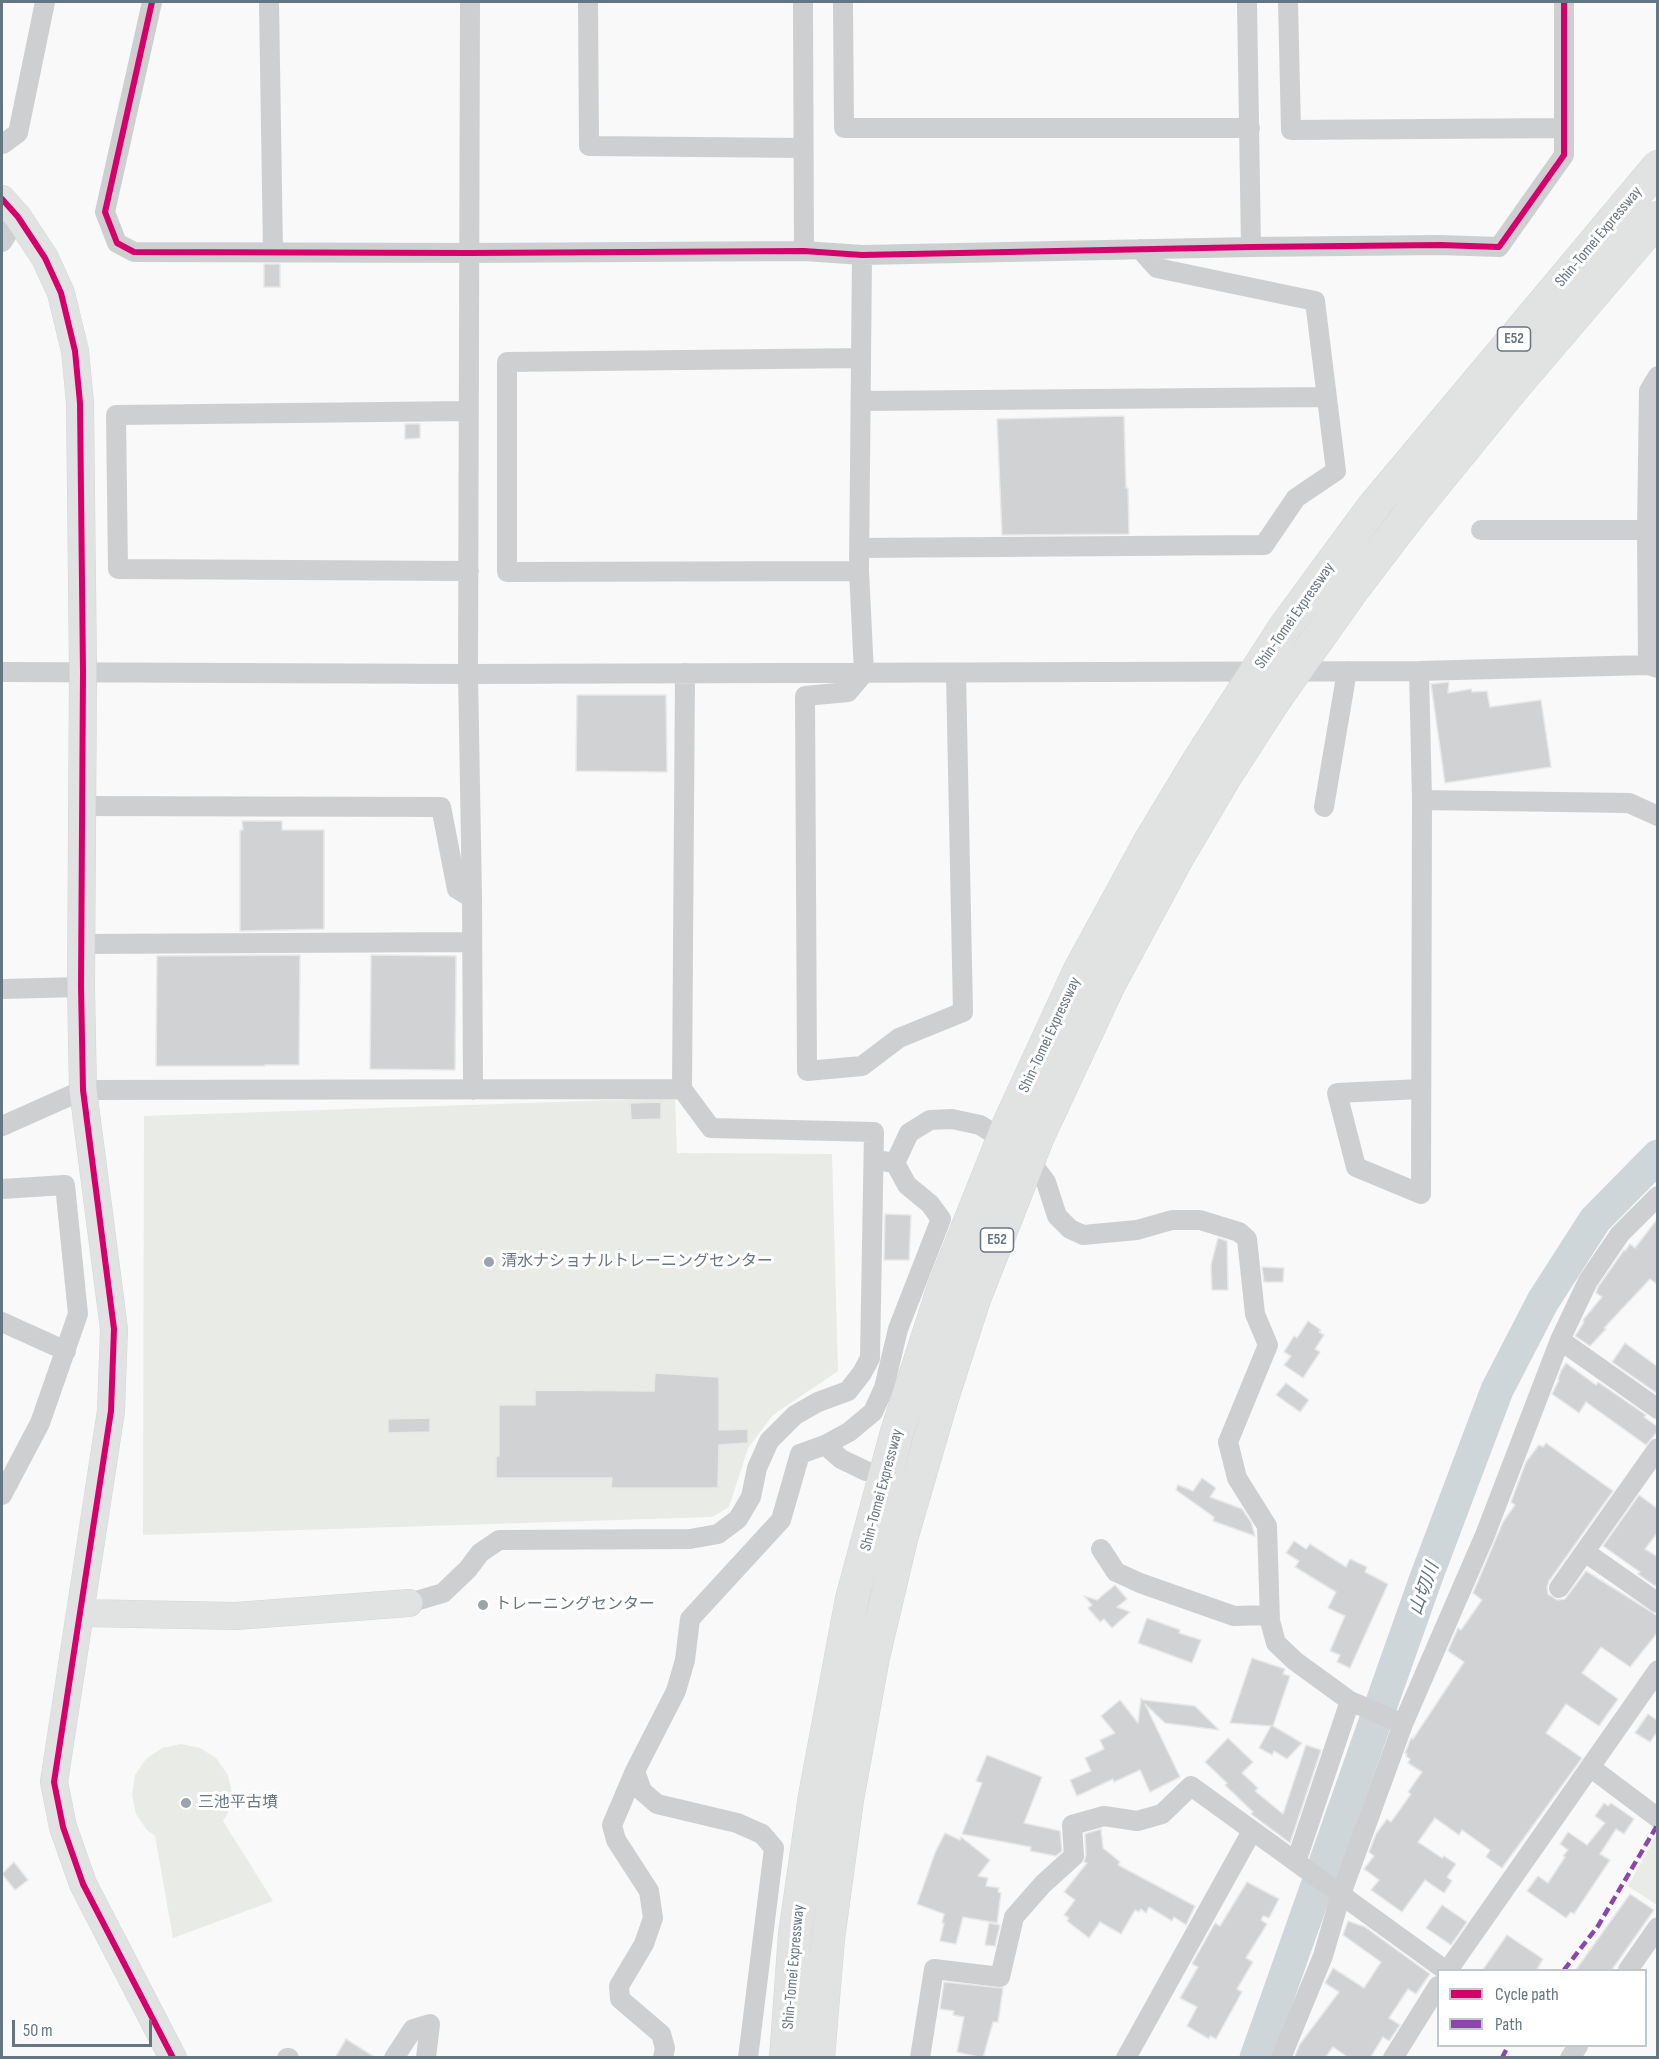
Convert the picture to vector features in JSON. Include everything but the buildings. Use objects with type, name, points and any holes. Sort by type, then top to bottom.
[{"type":"highway","name":"Shin-Tomei Expressway","points":[[786,2058],[795,1934],[815,1796],[852,1599],[897,1432],[944,1287],[1009,1124],[1079,972],[1150,840],[1285,627],[1371,510],[1658,167]]},
{"type":"highway","name":"Shin-Tomei Expressway","points":[[818,2058],[828,1940],[847,1800],[873,1657],[901,1539],[942,1398],[974,1299],[1038,1136],[1108,986],[1178,856],[1224,778],[1273,702],[1353,589],[1411,513],[1512,389],[1658,218]]},
{"type":"street","points":[[2,144],[18,133],[45,2]]},
{"type":"street","points":[[152,2],[105,212],[117,243],[134,252],[804,251],[862,255],[1251,247],[1440,245],[1499,247],[1564,155],[1564,2]]},
{"type":"street","points":[[270,2],[273,252]]},
{"type":"street","points":[[470,2],[468,674],[473,1090]]},
{"type":"street","points":[[588,2],[589,146],[803,148]]},
{"type":"street","points":[[803,2],[804,251]]},
{"type":"street","points":[[843,2],[844,128],[1250,128]]},
{"type":"street","points":[[1247,2],[1251,247]]},
{"type":"street","points":[[1288,2],[1291,130],[1564,128]]},
{"type":"street","points":[[2,242],[10,208]]},
{"type":"street","points":[[10,208],[45,258],[61,293],[75,351],[80,403],[83,672],[81,944],[83,1090],[114,1329],[111,1411],[54,1782],[63,1827],[83,1884],[173,2058]]},
{"type":"street","points":[[859,548],[1264,545],[1296,498],[1336,471],[1315,301],[1157,267],[1140,249]]},
{"type":"street","points":[[862,255],[859,571],[864,673],[848,692],[804,696],[807,1071],[862,1066],[899,1038],[963,1012],[956,673]]},
{"type":"street","points":[[859,571],[507,572],[507,362],[861,358]]},
{"type":"street","points":[[2,672],[956,673],[1419,671],[1653,667],[1647,530],[1649,390],[1658,376]]},
{"type":"street","points":[[861,401],[1327,397]]},
{"type":"street","points":[[469,411],[116,415],[118,569],[469,571]]},
{"type":"street","points":[[1481,530],[1647,530]]},
{"type":"street","points":[[1324,807],[1347,671]]},
{"type":"street","points":[[1419,671],[1422,800],[1421,1194],[1356,1167],[1337,1093],[1421,1089]]},
{"type":"street","points":[[81,1613],[236,1616],[409,1603],[443,1593],[468,1569],[480,1553],[499,1540],[690,1539],[718,1534],[738,1519],[751,1497],[757,1468],[769,1441],[795,1415],[818,1402],[848,1390],[862,1373],[870,1358],[874,1132],[711,1128],[682,1089],[685,673]]},
{"type":"street","points":[[1422,800],[1629,802],[1658,816]]},
{"type":"street","points":[[82,806],[441,807],[457,889],[472,898]]},
{"type":"street","points":[[81,944],[472,942]]},
{"type":"street","points":[[2,989],[81,987]]},
{"type":"street","points":[[2,1126],[83,1090],[682,1089]]},
{"type":"street","points":[[895,1163],[909,1133],[930,1120],[952,1119],[980,1125],[1024,1153],[1046,1182],[1057,1216],[1070,1229],[1083,1235],[1137,1230],[1172,1220],[1200,1220],[1239,1232],[1247,1239],[1255,1314],[1268,1346],[1228,1442],[1237,1478],[1267,1526],[1270,1615],[1276,1642],[1294,1661],[1353,1703],[1398,1722]]},
{"type":"street","points":[[875,1160],[895,1163]]},
{"type":"street","points":[[663,2058],[665,2048],[661,2034],[620,1999],[619,1986],[644,1944],[653,1918],[649,1891],[616,1840],[612,1825],[635,1771],[676,1691],[685,1660],[690,1619],[781,1520],[800,1454],[825,1445],[849,1432],[873,1412],[884,1389],[898,1329],[941,1219],[930,1204],[907,1185],[895,1163]]},
{"type":"street","points":[[2,1189],[65,1185],[78,1314],[40,1423],[2,1495]]},
{"type":"street","points":[[1281,2058],[1323,1956],[1337,1891],[1398,1722],[1485,1535],[1560,1340],[1587,1281],[1620,1234],[1658,1196]]},
{"type":"street","points":[[2,1322],[66,1351]]},
{"type":"street","points":[[1560,1340],[1658,1409]]},
{"type":"street","points":[[825,1445],[842,1459],[866,1471]]},
{"type":"street","points":[[1559,1588],[1658,1448]]},
{"type":"street","points":[[1101,1550],[1116,1572],[1140,1583],[1234,1616],[1270,1615]]},
{"type":"street","points":[[1585,1552],[1658,1603]]},
{"type":"street","points":[[1448,1969],[1658,1670]]},
{"type":"street","points":[[1299,1864],[1353,1703]]},
{"type":"street","points":[[1590,1767],[1658,1818]]},
{"type":"street","points":[[635,1771],[642,1791],[657,1804],[737,1823],[762,1834],[774,1848],[748,2058]]},
{"type":"street","points":[[920,2058],[934,1969],[1000,1977],[1014,1917],[1043,1884],[1074,1856],[1072,1825],[1104,1816],[1137,1821],[1162,1814],[1191,1786],[1444,1969]]},
{"type":"street","points":[[1126,2058],[1252,1831]]},
{"type":"street","points":[[1629,1969],[1658,1927]]},
{"type":"street","points":[[1393,2058],[1437,1988]]},
{"type":"street","points":[[394,2058],[413,2029],[430,2024],[426,2058]]},
{"type":"shaded area","name":"清水ナショナルトレーニングセンター","points":[[675,1098],[677,1153],[832,1154],[838,1371],[773,1415],[748,1448],[729,1507],[712,1517],[143,1535],[144,1116]]},
{"type":"shaded area","points":[[181,1744],[200,1748],[216,1758],[228,1775],[232,1793],[228,1813],[223,1821],[273,1901],[173,1938],[155,1836],[147,1830],[136,1814],[132,1795],[135,1775],[146,1759],[162,1748]]},
{"type":"shaded area","points":[[1657,1834],[1658,1905],[1628,1886]]},
{"type":"waterway","name":"山切川","points":[[1256,2058],[1426,1578],[1497,1390],[1543,1301],[1595,1220],[1658,1156]]},
{"type":"marked path","points":[[1565,1969],[1598,1926],[1658,1824]]},
{"type":"marked path","points":[[1502,2058],[1508,2047]]},
{"type":"cycle path","points":[[152,2],[105,212],[117,243],[134,252],[804,251],[862,255],[1251,247],[1440,245],[1499,247],[1564,155],[1564,2]]},
{"type":"cycle path","points":[[2,199],[18,217],[45,258],[61,293],[75,351],[80,403],[83,672],[81,987],[83,1090],[114,1329],[111,1411],[54,1782],[63,1827],[83,1884],[173,2058]]},
{"type":"place","name":"清水ナショナルトレーニングセンター","points":[[489,1262]]},
{"type":"place","name":"トレーニングセンター","points":[[483,1605]]},
{"type":"place","name":"三池平古墳","points":[[186,1803]]}]
